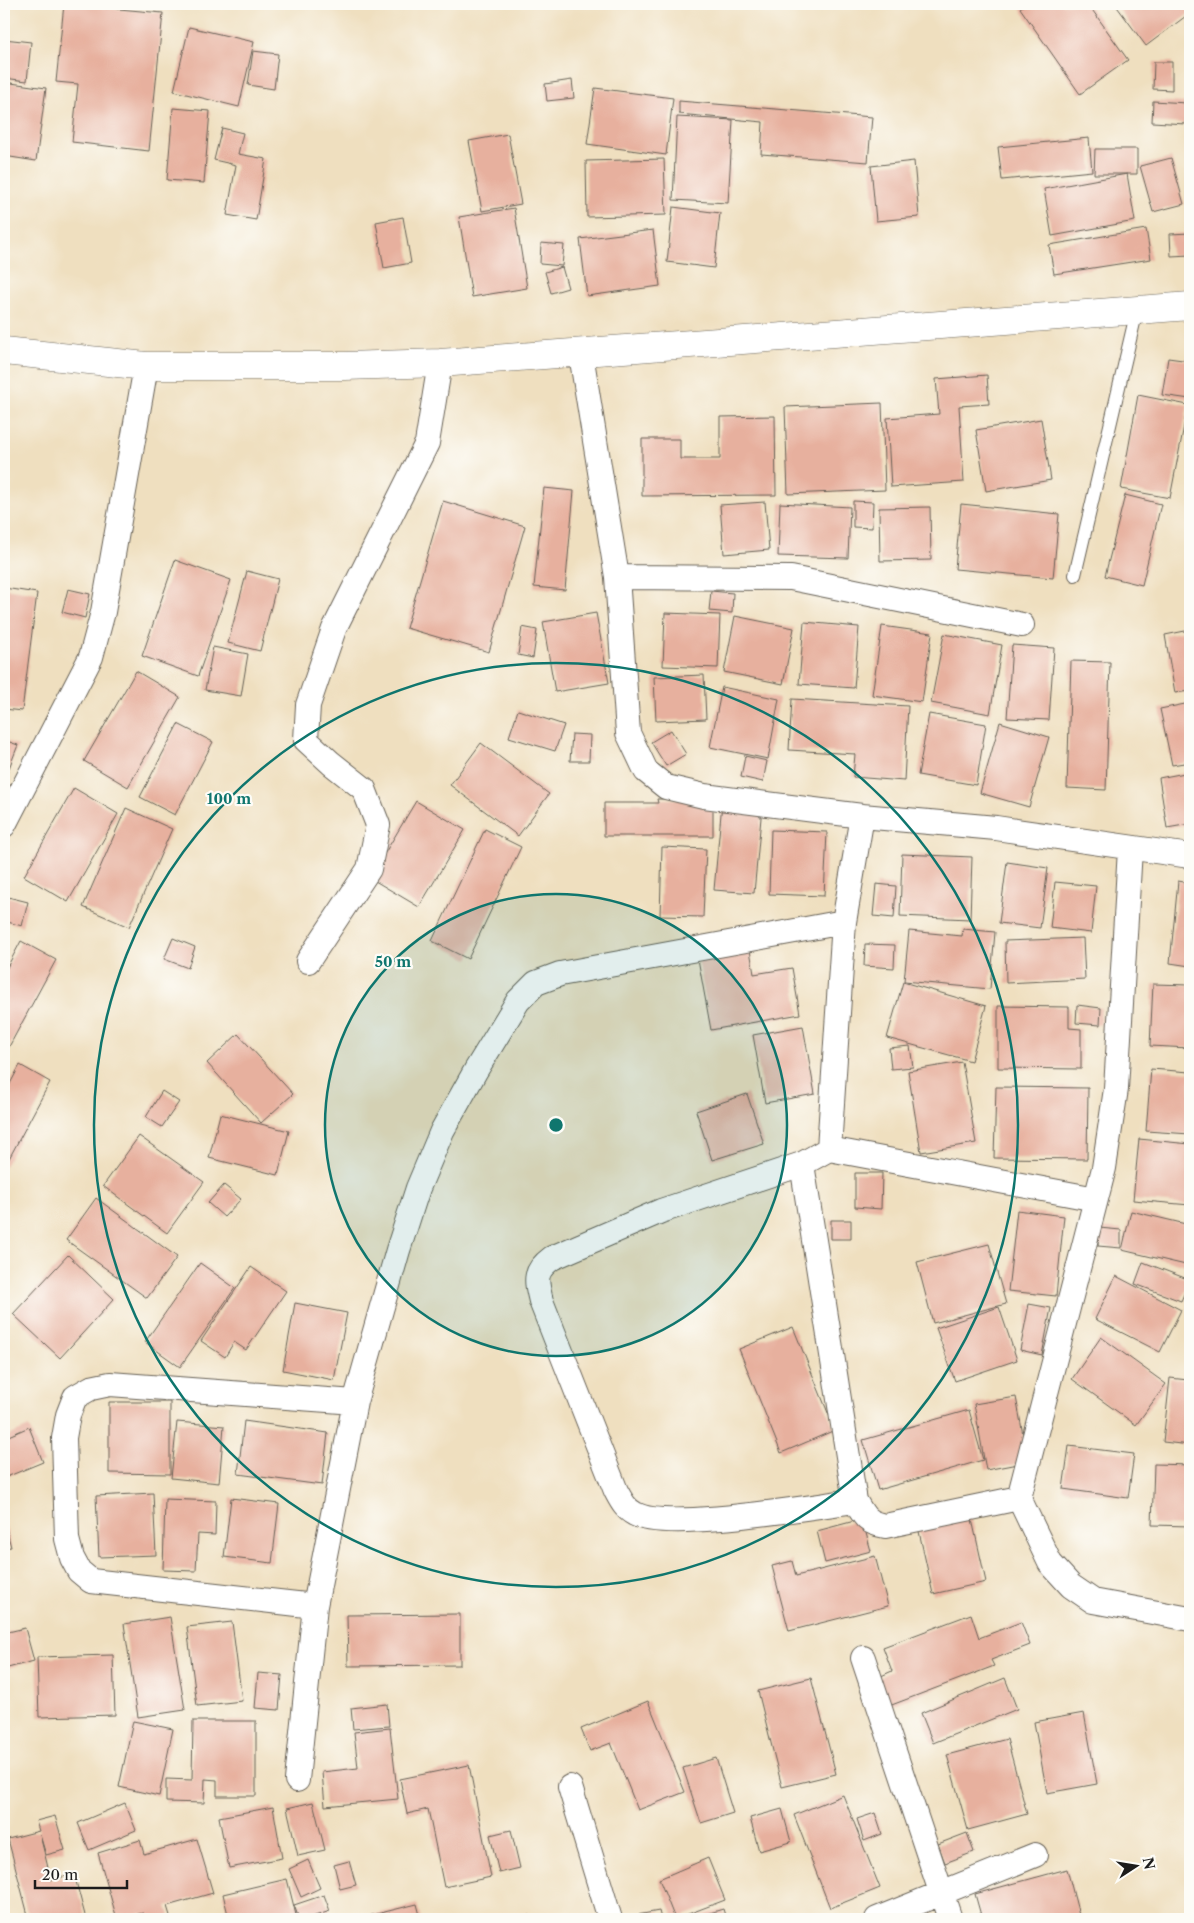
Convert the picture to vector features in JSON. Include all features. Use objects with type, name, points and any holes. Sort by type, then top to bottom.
[{"type":"street","points":[[4,351],[146,366],[335,367],[440,363],[581,354],[1190,306]]},
{"type":"street","points":[[581,354],[617,577],[628,733],[646,771],[666,786],[704,796],[862,816],[996,828],[1130,849],[1190,856]]},
{"type":"street","points":[[308,961],[369,870],[378,824],[364,789],[306,740],[308,705],[334,629],[427,444],[440,363]]},
{"type":"street","points":[[4,825],[91,657],[103,612],[146,366]]},
{"type":"street","points":[[617,577],[791,578],[1022,625]]},
{"type":"street","points":[[829,1149],[844,922],[862,816]]},
{"type":"street","points":[[1130,849],[1116,1089],[1104,1168],[1019,1498],[1050,1564],[1071,1586],[1093,1601],[1190,1619]]},
{"type":"street","points":[[297,1780],[314,1606],[355,1402],[398,1250],[418,1188],[439,1139],[476,1070],[518,1001],[536,983],[560,974],[844,922]]},
{"type":"street","points":[[855,1501],[682,1522],[648,1519],[635,1515],[626,1507],[616,1491],[540,1301],[536,1280],[541,1266],[552,1258],[660,1211],[802,1164],[829,1149],[1096,1199]]},
{"type":"street","points":[[802,1164],[855,1501],[864,1516],[873,1524],[885,1526],[1019,1498]]},
{"type":"street","points":[[314,1606],[91,1581],[79,1571],[72,1558],[67,1539],[64,1438],[68,1415],[75,1397],[91,1388],[110,1384],[355,1402]]},
{"type":"street","points":[[863,1658],[950,1919]]},
{"type":"street","points":[[570,1788],[610,1919]]},
{"type":"street","points":[[877,1919],[1035,1855]]},
{"type":"lane","points":[[1075,575],[1137,310]]},
{"type":"building","points":[[64,4],[163,13],[149,151],[72,142],[78,84],[56,82]]},
{"type":"building","points":[[1025,4],[1088,4],[1128,60],[1080,94],[1020,8]]},
{"type":"building","points":[[1115,4],[1186,4],[1190,13],[1146,46]]},
{"type":"building","points":[[189,27],[254,42],[239,107],[174,91]]},
{"type":"building","points":[[4,39],[31,42],[27,81],[4,78]]},
{"type":"building","points":[[253,51],[278,54],[274,89],[248,85]]},
{"type":"building","points":[[1154,62],[1172,62],[1172,90],[1153,89]]},
{"type":"building","points":[[572,80],[574,98],[547,101],[545,84]]},
{"type":"building","points":[[4,82],[46,88],[36,161],[4,156]]},
{"type":"building","points":[[595,88],[673,98],[666,155],[587,144]]},
{"type":"building","points":[[679,101],[872,117],[868,162],[761,154],[763,122],[679,114]]},
{"type":"building","points":[[1153,101],[1187,103],[1186,124],[1152,122]]},
{"type":"building","points":[[173,108],[210,111],[204,183],[167,180]]},
{"type":"building","points":[[677,117],[733,120],[728,203],[673,200]]},
{"type":"building","points":[[222,128],[243,133],[238,154],[266,159],[256,220],[227,215],[236,165],[214,160]]},
{"type":"building","points":[[508,134],[521,204],[482,211],[469,141]]},
{"type":"building","points":[[1089,138],[1092,171],[1002,180],[998,147]]},
{"type":"building","points":[[1095,149],[1137,149],[1137,174],[1094,174]]},
{"type":"building","points":[[1171,158],[1184,204],[1153,212],[1140,166]]},
{"type":"building","points":[[664,159],[666,215],[587,217],[586,161]]},
{"type":"building","points":[[914,161],[919,217],[876,221],[871,166]]},
{"type":"building","points":[[1127,174],[1135,221],[1052,236],[1044,189]]},
{"type":"building","points":[[673,207],[720,213],[714,268],[667,262]]},
{"type":"building","points":[[514,208],[527,288],[472,297],[459,217]]},
{"type":"building","points":[[403,217],[411,263],[384,268],[376,222]]},
{"type":"building","points":[[1146,229],[1151,259],[1054,274],[1049,245]]},
{"type":"building","points":[[653,230],[660,286],[587,296],[580,239]]},
{"type":"building","points":[[1190,233],[1190,255],[1171,256],[1170,234]]},
{"type":"building","points":[[541,243],[564,245],[562,266],[540,264]]},
{"type":"building","points":[[562,267],[568,288],[551,293],[545,272]]},
{"type":"building","points":[[1168,358],[1190,361],[1190,399],[1162,395]]},
{"type":"building","points":[[987,375],[989,404],[959,406],[964,482],[891,487],[887,418],[939,414],[936,379]]},
{"type":"building","points":[[1138,395],[1188,405],[1170,498],[1121,489]]},
{"type":"building","points":[[882,403],[885,490],[788,494],[785,407]]},
{"type":"building","points":[[775,416],[776,495],[642,496],[642,439],[680,439],[680,459],[720,459],[720,417]]},
{"type":"building","points":[[1041,419],[1051,480],[986,491],[976,430]]},
{"type":"building","points":[[544,488],[574,491],[565,590],[534,587]]},
{"type":"building","points":[[1125,495],[1161,504],[1142,585],[1105,576]]},
{"type":"building","points":[[443,501],[525,526],[489,652],[406,628]]},
{"type":"building","points":[[853,501],[873,502],[872,528],[853,527]]},
{"type":"building","points":[[765,502],[769,550],[724,554],[720,505]]},
{"type":"building","points":[[780,503],[850,507],[848,558],[778,556]]},
{"type":"building","points":[[961,504],[1059,514],[1053,578],[955,569]]},
{"type":"building","points":[[930,507],[931,560],[880,561],[879,508]]},
{"type":"building","points":[[1190,542],[1190,607],[1185,606]]},
{"type":"building","points":[[175,560],[231,580],[198,676],[142,656]]},
{"type":"building","points":[[247,571],[278,579],[260,651],[228,643]]},
{"type":"building","points":[[4,588],[37,593],[22,711],[4,709]]},
{"type":"building","points":[[68,589],[90,594],[85,618],[62,612]]},
{"type":"building","points":[[711,591],[733,593],[732,613],[709,611]]},
{"type":"building","points":[[596,613],[609,683],[555,692],[543,622]]},
{"type":"building","points":[[665,613],[720,615],[718,668],[663,666]]},
{"type":"building","points":[[735,616],[794,628],[783,684],[724,672]]},
{"type":"building","points":[[804,622],[859,627],[854,688],[799,684]]},
{"type":"building","points":[[882,626],[932,633],[922,702],[872,695]]},
{"type":"building","points":[[522,627],[537,630],[533,658],[518,655]]},
{"type":"building","points":[[1190,630],[1190,691],[1175,693],[1165,635]]},
{"type":"building","points":[[944,634],[1002,645],[990,714],[931,703]]},
{"type":"building","points":[[1012,645],[1054,648],[1049,720],[1007,718]]},
{"type":"building","points":[[213,647],[248,654],[241,696],[205,690]]},
{"type":"building","points":[[1071,661],[1110,662],[1106,790],[1067,788]]},
{"type":"building","points":[[136,671],[180,697],[128,787],[84,761]]},
{"type":"building","points":[[704,675],[706,719],[656,721],[654,677]]},
{"type":"building","points":[[722,687],[779,699],[768,759],[710,747]]},
{"type":"building","points":[[792,699],[908,706],[904,781],[853,777],[855,754],[789,750]]},
{"type":"building","points":[[1190,703],[1190,762],[1172,765],[1160,709]]},
{"type":"building","points":[[518,710],[564,725],[555,751],[509,737]]},
{"type":"building","points":[[929,714],[986,724],[976,785],[918,775]]},
{"type":"building","points":[[1000,722],[1049,737],[1029,807],[980,793]]},
{"type":"building","points":[[178,724],[213,742],[175,815],[140,797]]},
{"type":"building","points":[[671,730],[686,754],[666,766],[651,742]]},
{"type":"building","points":[[572,734],[590,735],[589,761],[570,761]]},
{"type":"building","points":[[4,740],[18,745],[4,781]]},
{"type":"building","points":[[481,743],[549,794],[518,836],[450,785]]},
{"type":"building","points":[[745,756],[767,761],[763,782],[741,777]]},
{"type":"building","points":[[1190,772],[1190,824],[1167,828],[1159,778]]},
{"type":"building","points":[[74,788],[118,814],[68,902],[24,876]]},
{"type":"building","points":[[657,799],[713,799],[713,836],[604,836],[604,803],[658,803]]},
{"type":"building","points":[[416,801],[465,830],[419,907],[370,878]]},
{"type":"building","points":[[722,803],[762,807],[754,893],[714,890]]},
{"type":"building","points":[[126,808],[172,829],[129,927],[83,907]]},
{"type":"building","points":[[485,829],[521,847],[468,959],[432,941]]},
{"type":"building","points":[[771,830],[827,832],[824,896],[769,894]]},
{"type":"building","points":[[662,847],[706,849],[703,917],[660,916]]},
{"type":"building","points":[[902,854],[972,857],[970,919],[900,916]]},
{"type":"building","points":[[1007,862],[1048,868],[1040,928],[999,923]]},
{"type":"building","points":[[1178,881],[1190,883],[1190,966],[1170,963]]},
{"type":"building","points":[[1055,882],[1096,886],[1091,933],[1050,928]]},
{"type":"building","points":[[876,884],[896,886],[894,918],[873,916]]},
{"type":"building","points":[[4,896],[28,902],[22,926],[4,921]]},
{"type":"building","points":[[963,929],[995,932],[990,989],[904,981],[909,931],[962,936]]},
{"type":"building","points":[[173,938],[195,947],[188,968],[164,959]]},
{"type":"building","points":[[1083,938],[1085,979],[1006,983],[1005,941]]},
{"type":"building","points":[[21,941],[56,960],[4,1056],[4,973]]},
{"type":"building","points":[[865,944],[895,945],[894,968],[864,966]]},
{"type":"building","points":[[750,950],[754,974],[792,968],[800,1014],[711,1030],[698,959]]},
{"type":"building","points":[[903,982],[986,1006],[971,1061],[887,1038]]},
{"type":"building","points":[[1153,984],[1190,985],[1190,1048],[1150,1046]]},
{"type":"building","points":[[1077,1005],[1101,1008],[1100,1025],[1076,1023]]},
{"type":"building","points":[[998,1006],[1069,1007],[1069,1028],[1081,1029],[1081,1069],[998,1068]]},
{"type":"building","points":[[803,1026],[815,1094],[765,1103],[753,1035]]},
{"type":"building","points":[[238,1034],[293,1094],[261,1123],[207,1063]]},
{"type":"building","points":[[910,1046],[913,1067],[891,1069],[889,1048]]},
{"type":"building","points":[[962,1062],[976,1143],[921,1152],[908,1071]]},
{"type":"building","points":[[20,1065],[50,1082],[4,1168],[4,1095]]},
{"type":"building","points":[[1151,1069],[1190,1072],[1190,1134],[1146,1131]]},
{"type":"building","points":[[996,1087],[1088,1088],[1087,1159],[994,1158]]},
{"type":"building","points":[[162,1091],[179,1102],[162,1127],[146,1117]]},
{"type":"building","points":[[747,1094],[764,1144],[712,1160],[696,1111]]},
{"type":"building","points":[[220,1114],[289,1131],[278,1175],[209,1158]]},
{"type":"building","points":[[139,1136],[204,1182],[167,1233],[103,1186]]},
{"type":"building","points":[[1139,1139],[1190,1144],[1190,1205],[1133,1200]]},
{"type":"building","points":[[855,1173],[882,1173],[881,1209],[855,1207]]},
{"type":"building","points":[[224,1185],[241,1199],[224,1217],[208,1203]]},
{"type":"building","points":[[96,1198],[177,1257],[147,1298],[66,1240]]},
{"type":"building","points":[[1017,1210],[1064,1216],[1056,1296],[1008,1291]]},
{"type":"building","points":[[1131,1211],[1190,1225],[1190,1266],[1122,1250]]},
{"type":"building","points":[[831,1220],[851,1220],[851,1239],[831,1239]]},
{"type":"building","points":[[1099,1228],[1121,1230],[1121,1248],[1098,1246]]},
{"type":"building","points":[[989,1244],[1006,1304],[933,1323],[917,1262]]},
{"type":"building","points":[[68,1255],[114,1299],[60,1358],[13,1314]]},
{"type":"building","points":[[1143,1262],[1190,1280],[1181,1301],[1135,1284]]},
{"type":"building","points":[[200,1263],[235,1288],[180,1367],[145,1342]]},
{"type":"building","points":[[251,1267],[286,1291],[246,1350],[234,1342],[225,1357],[201,1341]]},
{"type":"building","points":[[1116,1276],[1181,1310],[1160,1352],[1095,1319]]},
{"type":"building","points":[[295,1303],[347,1313],[334,1380],[283,1370]]},
{"type":"building","points":[[1029,1304],[1051,1308],[1042,1355],[1020,1350]]},
{"type":"building","points":[[999,1307],[1017,1360],[955,1381],[936,1328]]},
{"type":"building","points":[[793,1327],[835,1430],[781,1453],[739,1349]]},
{"type":"building","points":[[1101,1337],[1166,1384],[1136,1425],[1072,1379]]},
{"type":"building","points":[[1189,1369],[1190,1445],[1163,1442],[1170,1378],[1188,1380]]},
{"type":"building","points":[[1016,1397],[1028,1462],[986,1470],[974,1404]]},
{"type":"building","points":[[109,1402],[170,1402],[170,1474],[109,1473]]},
{"type":"building","points":[[969,1410],[983,1460],[878,1490],[863,1440]]},
{"type":"building","points":[[244,1421],[328,1433],[322,1485],[238,1474]]},
{"type":"building","points":[[177,1422],[224,1426],[219,1483],[171,1478]]},
{"type":"building","points":[[29,1427],[43,1462],[4,1478],[4,1438]]},
{"type":"building","points":[[1069,1446],[1134,1454],[1128,1498],[1063,1489]]},
{"type":"building","points":[[1154,1464],[1190,1465],[1190,1526],[1152,1525]]},
{"type":"building","points":[[153,1493],[156,1555],[99,1557],[96,1496]]},
{"type":"building","points":[[231,1498],[279,1504],[272,1563],[224,1557]]},
{"type":"building","points":[[165,1499],[216,1501],[215,1535],[198,1534],[196,1571],[163,1570]]},
{"type":"building","points":[[971,1515],[986,1582],[933,1594],[918,1527]]},
{"type":"building","points":[[862,1519],[871,1551],[825,1563],[817,1531]]},
{"type":"building","points":[[4,1520],[11,1547],[4,1548]]},
{"type":"building","points":[[875,1556],[888,1606],[789,1631],[772,1566],[792,1561],[796,1576]]},
{"type":"building","points":[[460,1614],[460,1665],[348,1666],[347,1615]]},
{"type":"building","points":[[971,1614],[979,1638],[1021,1622],[1030,1645],[991,1660],[994,1666],[889,1706],[879,1677],[892,1671],[883,1647]]},
{"type":"building","points":[[170,1617],[185,1710],[138,1717],[124,1624]]},
{"type":"building","points":[[232,1622],[242,1701],[197,1706],[187,1627]]},
{"type":"building","points":[[25,1628],[34,1661],[4,1669],[4,1633]]},
{"type":"building","points":[[113,1655],[115,1715],[39,1717],[37,1657]]},
{"type":"building","points":[[258,1673],[282,1675],[279,1710],[255,1708]]},
{"type":"building","points":[[811,1678],[836,1774],[782,1787],[758,1691]]},
{"type":"building","points":[[1005,1678],[1017,1709],[933,1743],[921,1713]]},
{"type":"building","points":[[648,1701],[685,1792],[638,1810],[611,1743],[590,1751],[581,1729]]},
{"type":"building","points":[[387,1704],[389,1726],[353,1729],[351,1708]]},
{"type":"building","points":[[1084,1713],[1097,1784],[1047,1793],[1034,1722]]},
{"type":"building","points":[[133,1721],[173,1729],[159,1796],[119,1787]]},
{"type":"building","points":[[193,1721],[256,1721],[256,1796],[217,1796],[217,1780],[205,1779],[204,1803],[166,1802],[166,1779],[192,1780]]},
{"type":"building","points":[[4,1725],[11,1736],[4,1740]]},
{"type":"building","points":[[390,1728],[398,1799],[325,1806],[322,1772],[358,1768],[354,1732]]},
{"type":"building","points":[[1007,1739],[1027,1814],[968,1830],[947,1755]]},
{"type":"building","points":[[716,1758],[733,1813],[701,1823],[683,1768]]},
{"type":"building","points":[[469,1765],[491,1877],[444,1887],[428,1809],[407,1814],[400,1779]]},
{"type":"building","points":[[843,1795],[880,1888],[830,1908],[794,1815]]},
{"type":"building","points":[[313,1802],[325,1850],[298,1856],[287,1808]]},
{"type":"building","points":[[125,1803],[136,1830],[89,1850],[78,1823]]},
{"type":"building","points":[[273,1807],[282,1858],[229,1868],[219,1817]]},
{"type":"building","points":[[782,1809],[791,1842],[759,1851],[750,1818]]},
{"type":"building","points":[[875,1813],[882,1834],[864,1841],[857,1819]]},
{"type":"building","points":[[55,1816],[65,1850],[46,1855],[40,1835],[51,1880],[74,1874],[86,1919],[29,1919],[8,1839],[39,1831],[36,1821]]},
{"type":"building","points":[[511,1830],[520,1868],[499,1873],[490,1835]]},
{"type":"building","points":[[967,1833],[974,1852],[945,1863],[938,1844]]},
{"type":"building","points":[[197,1839],[213,1893],[167,1906],[171,1919],[144,1919],[143,1913],[117,1919],[98,1853],[140,1840],[144,1854]]},
{"type":"building","points":[[708,1858],[725,1900],[675,1919],[659,1879]]},
{"type":"building","points":[[308,1860],[320,1888],[301,1897],[289,1869]]},
{"type":"building","points":[[349,1861],[356,1885],[340,1889],[334,1865]]},
{"type":"building","points":[[1067,1869],[1080,1919],[982,1919],[975,1894]]},
{"type":"building","points":[[287,1879],[297,1919],[229,1919],[223,1894]]},
{"type":"building","points":[[324,1895],[330,1911],[306,1919],[299,1919],[294,1905]]},
{"type":"building","points":[[417,1904],[421,1919],[356,1919]]},
{"type":"building","points":[[723,1909],[726,1919],[690,1919]]},
{"type":"building","points":[[659,1911],[661,1919],[637,1919],[637,1915]]},
{"type":"building","points":[[779,1914],[781,1919],[763,1919]]},
{"type":"building","points":[[529,1915],[531,1919],[517,1919]]}]
